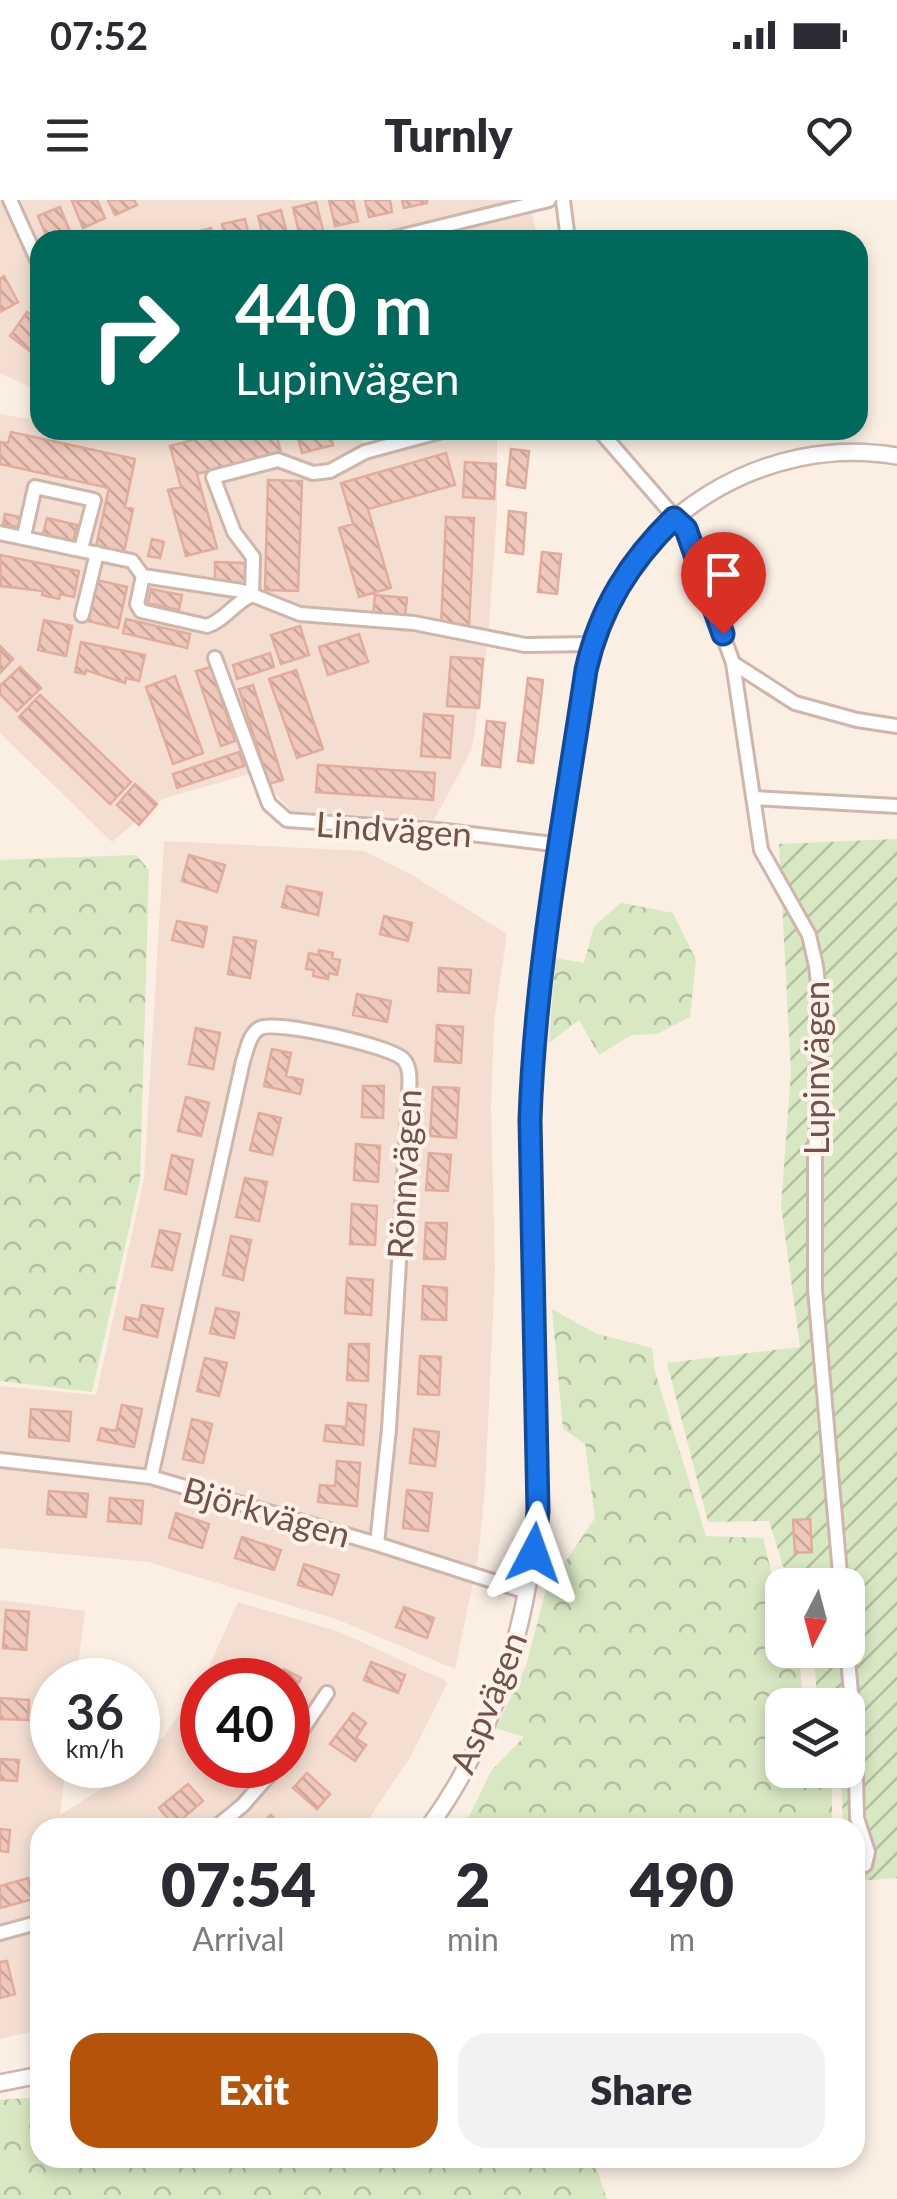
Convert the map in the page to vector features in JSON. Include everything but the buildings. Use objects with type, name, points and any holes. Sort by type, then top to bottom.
[{"type":"street","points":[[10,200],[30,244]]},
{"type":"street","points":[[426,230],[548,200]]},
{"type":"street","points":[[563,200],[567,230]]},
{"type":"street","points":[[252,595],[253,556],[234,532],[212,478],[278,460],[313,473],[330,471],[365,452],[409,440]]},
{"type":"street","points":[[608,440],[674,518]]},
{"type":"street","name":"Aspvägen","points":[[434,1818],[466,1766],[488,1718],[516,1639],[538,1511],[532,1059],[547,927],[592,644],[616,588],[638,556],[674,518],[738,477],[785,460],[848,452],[897,456]]},
{"type":"street","points":[[24,536],[35,487],[94,500],[81,549]]},
{"type":"street","name":"Lupinvägen","points":[[674,518],[686,529],[733,664],[762,850],[809,935],[816,966],[822,1032],[814,1170],[815,1290],[840,1568]]},
{"type":"street","points":[[0,533],[132,562],[143,576],[252,595],[300,614],[414,623],[525,644],[592,644]]},
{"type":"street","points":[[82,615],[97,553]]},
{"type":"street","points":[[143,576],[137,604],[141,611],[208,626],[252,595]]},
{"type":"street","name":"Lindvägen","points":[[215,658],[269,804],[287,820],[438,830],[561,845]]},
{"type":"street","points":[[733,664],[795,702],[844,717],[897,726]]},
{"type":"street","points":[[753,798],[897,806]]},
{"type":"street","name":"Rönnvägen","points":[[151,1478],[252,1034],[262,1027],[284,1026],[369,1045],[403,1059],[409,1077],[389,1429],[377,1544]]},
{"type":"street","name":"Björkvägen","points":[[0,1460],[151,1478],[527,1592]]},
{"type":"street","points":[[849,1668],[855,1734],[855,1818]]},
{"type":"street","points":[[310,1719],[327,1693]]},
{"type":"street","points":[[228,1818],[258,1788]]},
{"type":"street","points":[[0,1933],[30,1925]]},
{"type":"street","points":[[0,2083],[30,2078]]},
{"type":"shaded area","points":[[0,200],[529,200],[536,230],[30,230],[30,387],[0,373]]},
{"type":"shaded area","points":[[0,414],[30,419],[30,440],[362,440],[367,456],[426,440],[497,440],[497,513],[488,639],[472,749],[434,820],[291,811],[257,772],[162,799],[112,842],[0,733]]},
{"type":"shaded area","points":[[164,841],[364,851],[412,875],[507,934],[494,1022],[491,1106],[495,1270],[485,1489],[478,1558],[455,1669],[336,1619],[148,1562],[0,1548],[0,1386],[96,1395],[144,1179]]},
{"type":"shaded area","points":[[0,1600],[85,1611],[79,1658],[30,1658],[30,1788],[63,1788],[60,1815],[103,1788],[160,1788],[160,1740],[180,1713],[180,1788],[310,1788],[310,1658],[213,1658],[238,1602],[340,1632],[448,1682],[409,1759],[369,1818],[30,1818],[30,2032],[0,2039]]},
{"type":"green space","points":[[897,839],[897,1878],[865,1880],[865,1818],[843,1818],[842,1788],[865,1788],[865,1688],[816,1688],[815,1668],[865,1668],[865,1568],[784,1568],[769,1521],[708,1522],[667,1363],[800,1347],[781,1205],[791,1073],[779,844]]},
{"type":"green space","points":[[136,855],[149,870],[140,1180],[92,1392],[0,1381],[0,860]]},
{"type":"green space","points":[[621,903],[673,913],[696,960],[690,1017],[657,1034],[631,1035],[599,1055],[579,1020],[549,1043],[555,958],[584,963],[594,926]]},
{"type":"green space","points":[[552,1309],[597,1334],[652,1348],[655,1372],[706,1536],[763,1538],[770,1568],[765,1568],[765,1668],[800,1668],[802,1688],[765,1688],[765,1788],[830,1788],[832,1818],[468,1818],[491,1771],[524,1737],[496,1728],[526,1666],[546,1590],[595,1518],[585,1444],[563,1429]]},
{"type":"green space","points":[[30,2098],[30,2168],[596,2168],[607,2199],[0,2199],[0,2100]]},
{"type":"route","points":[[534,1553],[538,1511],[530,1120],[534,1024],[586,670],[592,644],[616,588],[638,556],[674,518],[686,529],[723,634]]}]
